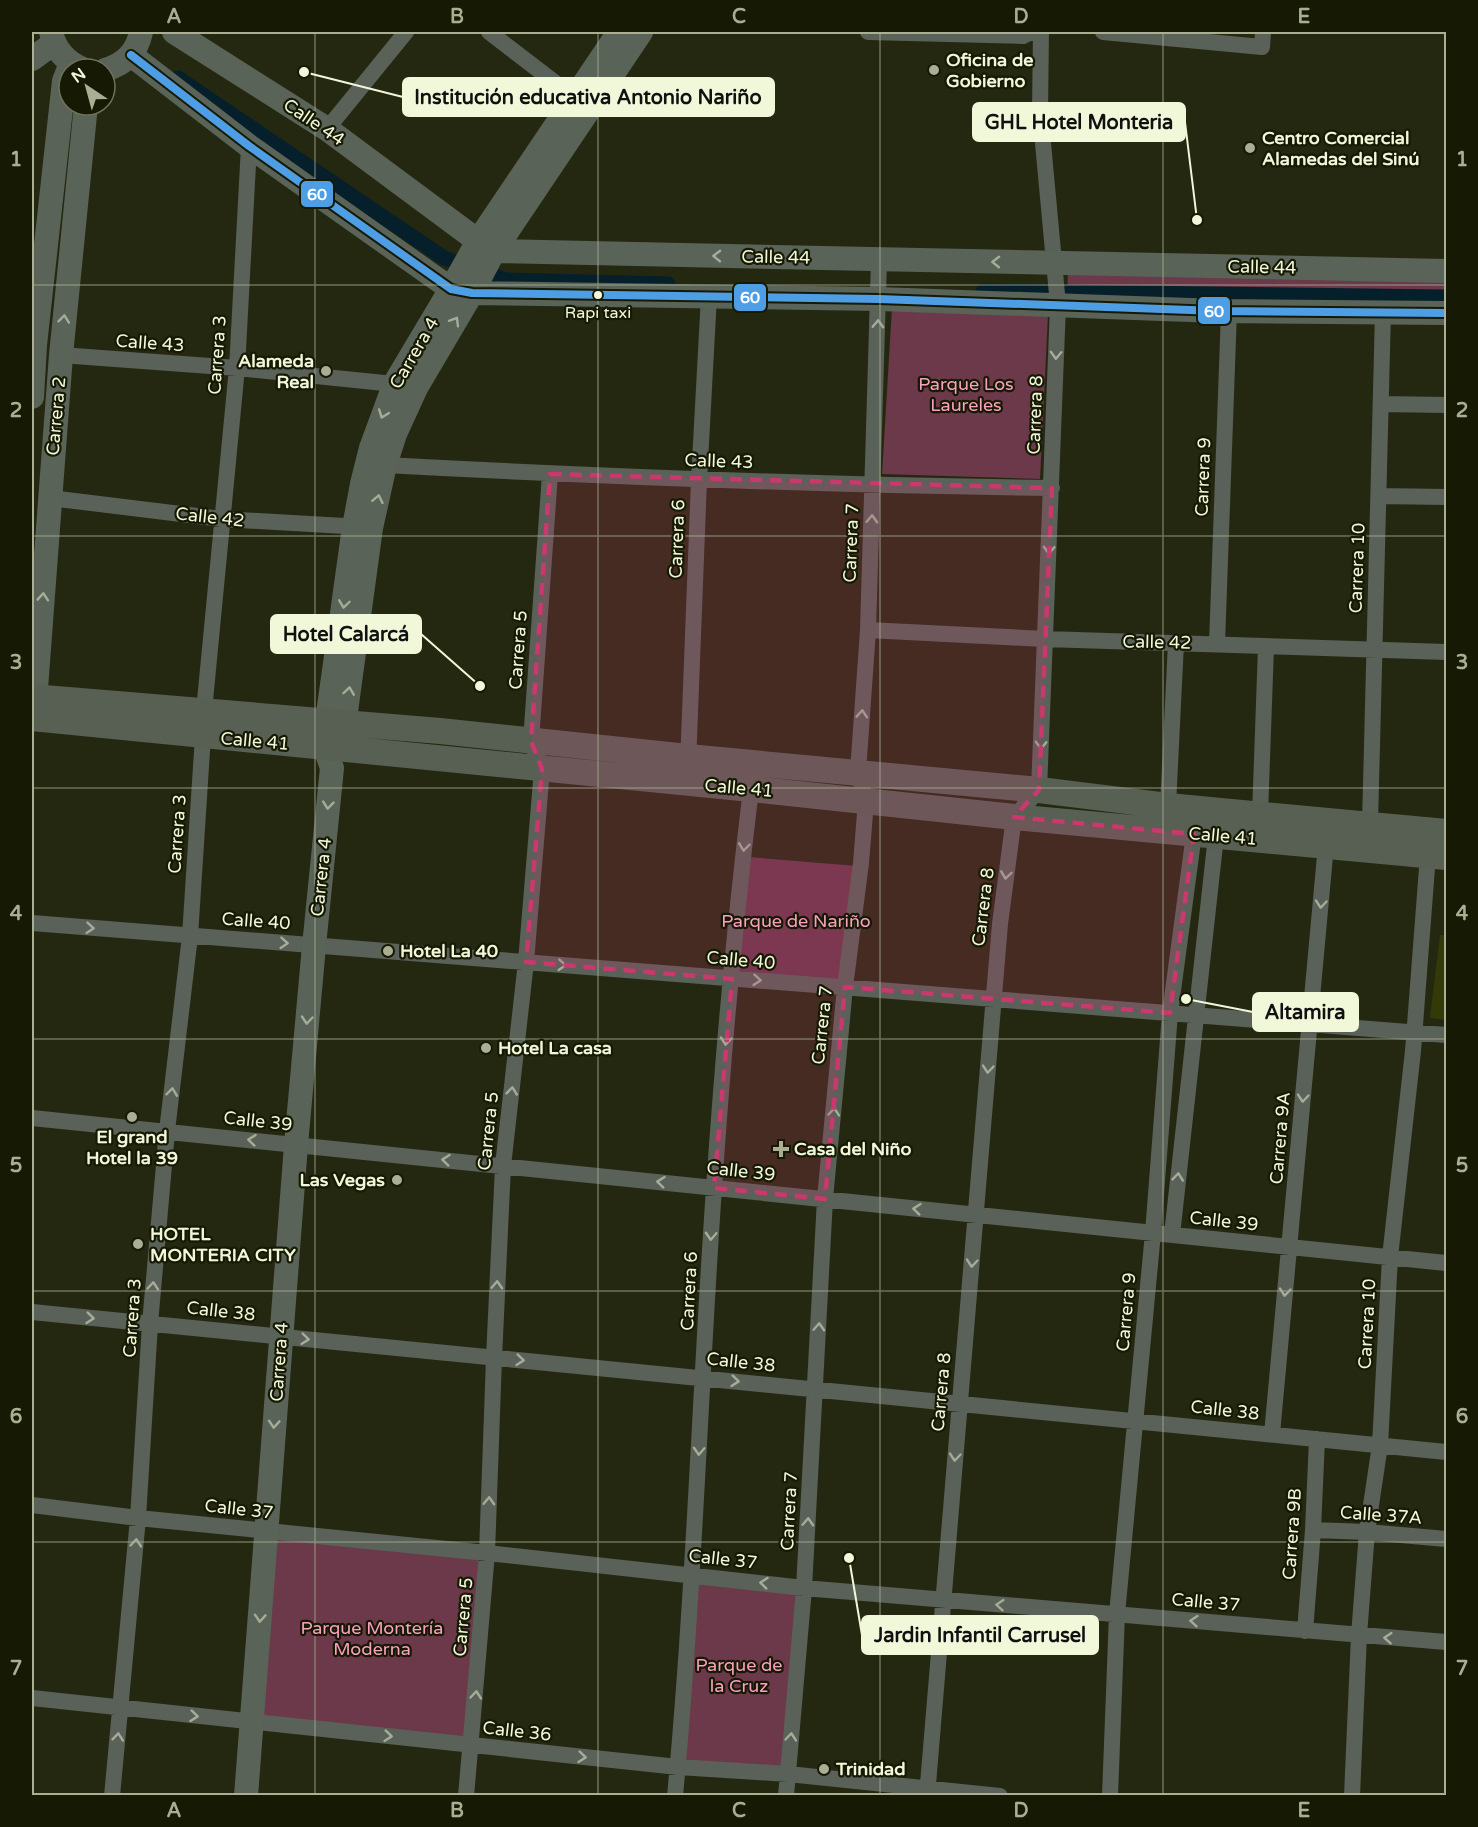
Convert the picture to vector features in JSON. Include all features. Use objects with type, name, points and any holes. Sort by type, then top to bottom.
[{"type":"main road","name":"Calle 41","points":[[33,712],[204,711],[336,722],[1446,832]]},
{"type":"main road","name":"Calle 41","points":[[33,712],[203,736],[1014,817],[1437,856]]},
{"type":"street","points":[[117,65],[131,55],[141,32]]},
{"type":"street","name":"Calle 44","points":[[174,32],[327,129],[483,251],[879,265],[1446,271]]},
{"type":"street","points":[[327,129],[406,32]]},
{"type":"street","points":[[489,32],[582,103],[640,32]]},
{"type":"street","name":"Carrera 4","points":[[246,1796],[280,1336],[314,946],[336,722],[363,527],[371,448],[483,251],[582,103],[619,32]]},
{"type":"street","points":[[868,32],[1023,36],[1031,32]]},
{"type":"street","name":"Carrera 8","points":[[1039,790],[1058,301],[1040,111],[1041,32]]},
{"type":"street","points":[[1103,32],[1262,39]]},
{"type":"street","points":[[32,59],[44,36],[61,54],[68,57]]},
{"type":"street","points":[[131,55],[249,146],[465,286],[710,296],[879,295],[1058,301],[1229,311],[1446,313]]},
{"type":"street","name":"Carrera 2","points":[[32,397],[33,344],[60,117]]},
{"type":"street","name":"Carrera 2","points":[[33,712],[61,355],[85,117]]},
{"type":"street","name":"Carrera 3","points":[[204,711],[237,368],[249,146]]},
{"type":"street","name":"Carrera 7","points":[[786,1796],[804,1588],[825,1199],[866,801],[858,772],[868,630],[879,265]]},
{"type":"street","name":"Carrera 6","points":[[687,784],[699,480],[710,296]]},
{"type":"street","name":"Carrera 9","points":[[1217,644],[1229,311]]},
{"type":"street","name":"Carrera 10","points":[[1370,824],[1383,312]]},
{"type":"street","name":"Calle 43","points":[[61,355],[237,368],[405,385]]},
{"type":"street","name":"Carrera 4","points":[[363,527],[395,434],[405,385]]},
{"type":"street","points":[[1381,404],[1446,405]]},
{"type":"street","name":"Calle 43","points":[[385,465],[550,474],[873,486],[1052,488]]},
{"type":"street","name":"Carrera 5","points":[[466,1796],[488,1553],[503,1166],[526,962],[542,769],[531,741],[550,474]]},
{"type":"street","points":[[1379,496],[1446,497]]},
{"type":"street","name":"Calle 42","points":[[50,498],[222,519],[363,527]]},
{"type":"street","name":"Calle 42","points":[[868,630],[1045,639],[1446,652]]},
{"type":"street","points":[[1168,806],[1176,643]]},
{"type":"street","points":[[1260,815],[1266,646]]},
{"type":"street","name":"Carrera 3","points":[[112,1796],[138,1518],[150,1324],[167,1131],[190,936],[203,736]]},
{"type":"street","name":"Carrera 6","points":[[675,1796],[692,1575],[714,1188],[751,789]]},
{"type":"street","points":[[1014,817],[1039,790]]},
{"type":"street","name":"Carrera 8","points":[[928,1792],[999,924],[1014,817]]},
{"type":"street","points":[[1172,1235],[1196,1015],[1205,835]]},
{"type":"street","name":"Carrera 9","points":[[1110,1796],[1117,1614],[1153,1233],[1170,1013],[1205,835]]},
{"type":"street","name":"Carrera 9A","points":[[1272,1434],[1326,845]]},
{"type":"street","name":"Carrera 10","points":[[1352,1796],[1359,1635],[1367,1532],[1380,1445],[1390,1257],[1414,1032],[1437,856]]},
{"type":"street","name":"Calle 40","points":[[32,923],[1446,1035]]},
{"type":"street","name":"Calle 39","points":[[32,1118],[1446,1263]]},
{"type":"street","name":"Calle 38","points":[[32,1312],[1446,1452]]},
{"type":"street","name":"Carrera 9B","points":[[1305,1631],[1317,1439]]},
{"type":"street","name":"Calle 37","points":[[32,1505],[804,1588],[1446,1642]]},
{"type":"street","name":"Calle 37A","points":[[1313,1530],[1446,1539]]},
{"type":"street","name":"Calle 36","points":[[32,1698],[678,1767],[788,1774],[928,1792],[1000,1796]]},
{"type":"highlighted area","points":[[550,474],[1052,488],[1039,790],[1014,817],[1194,834],[1170,1013],[845,987],[825,1199],[714,1188],[732,979],[526,962],[542,769],[531,741]]},
{"type":"shaded area","points":[[1440,935],[1446,935],[1446,1020],[1430,1018]]},
{"type":"green space","points":[[1068,271],[1446,280],[1446,303],[1067,297]]},
{"type":"green space","name":"Parque Los Laureles","points":[[892,308],[1048,315],[1040,479],[882,474]]},
{"type":"green space","name":"Parque de Nariño","points":[[748,857],[857,866],[842,982],[736,976]]},
{"type":"green space","name":"Parque Montería Moderna","points":[[274,1538],[479,1558],[465,1740],[256,1715]]},
{"type":"green space","name":"Parque de la Cruz","points":[[694,1580],[800,1590],[784,1769],[678,1761]]},
{"type":"waterway","points":[[178,78],[444,258],[506,280],[668,284]]},
{"type":"waterway","points":[[983,291],[1446,297]]},
{"type":"transit line","name":"60","points":[[131,55],[249,146],[451,289],[472,293],[879,299],[1218,311],[1446,313]]},
{"type":"place","name":"Oficina de Gobierno","points":[[934,70]]},
{"type":"place","name":"Institución educativa Antonio Nariño","points":[[304,72]]},
{"type":"place","name":"Centro Comercial Alamedas del Sinú","points":[[1250,148]]},
{"type":"place","name":"GHL Hotel Monteria","points":[[1197,220]]},
{"type":"place","name":"Rapi taxi","points":[[598,295]]},
{"type":"place","name":"Alameda Real","points":[[326,371]]},
{"type":"place","name":"Hotel Calarcá","points":[[480,686]]},
{"type":"place","name":"Hotel La 40","points":[[388,951]]},
{"type":"place","name":"Altamira","points":[[1186,999]]},
{"type":"place","name":"Hotel La casa","points":[[486,1048]]},
{"type":"place","name":"El grand Hotel la 39","points":[[132,1117]]},
{"type":"place","name":"Casa del Niño","points":[[781,1149]]},
{"type":"place","name":"Las Vegas","points":[[397,1180]]},
{"type":"place","name":"HOTEL MONTERIA CITY","points":[[138,1244]]},
{"type":"place","name":"Jardin Infantil Carrusel","points":[[849,1558]]},
{"type":"place","name":"Trinidad","points":[[824,1769]]}]
